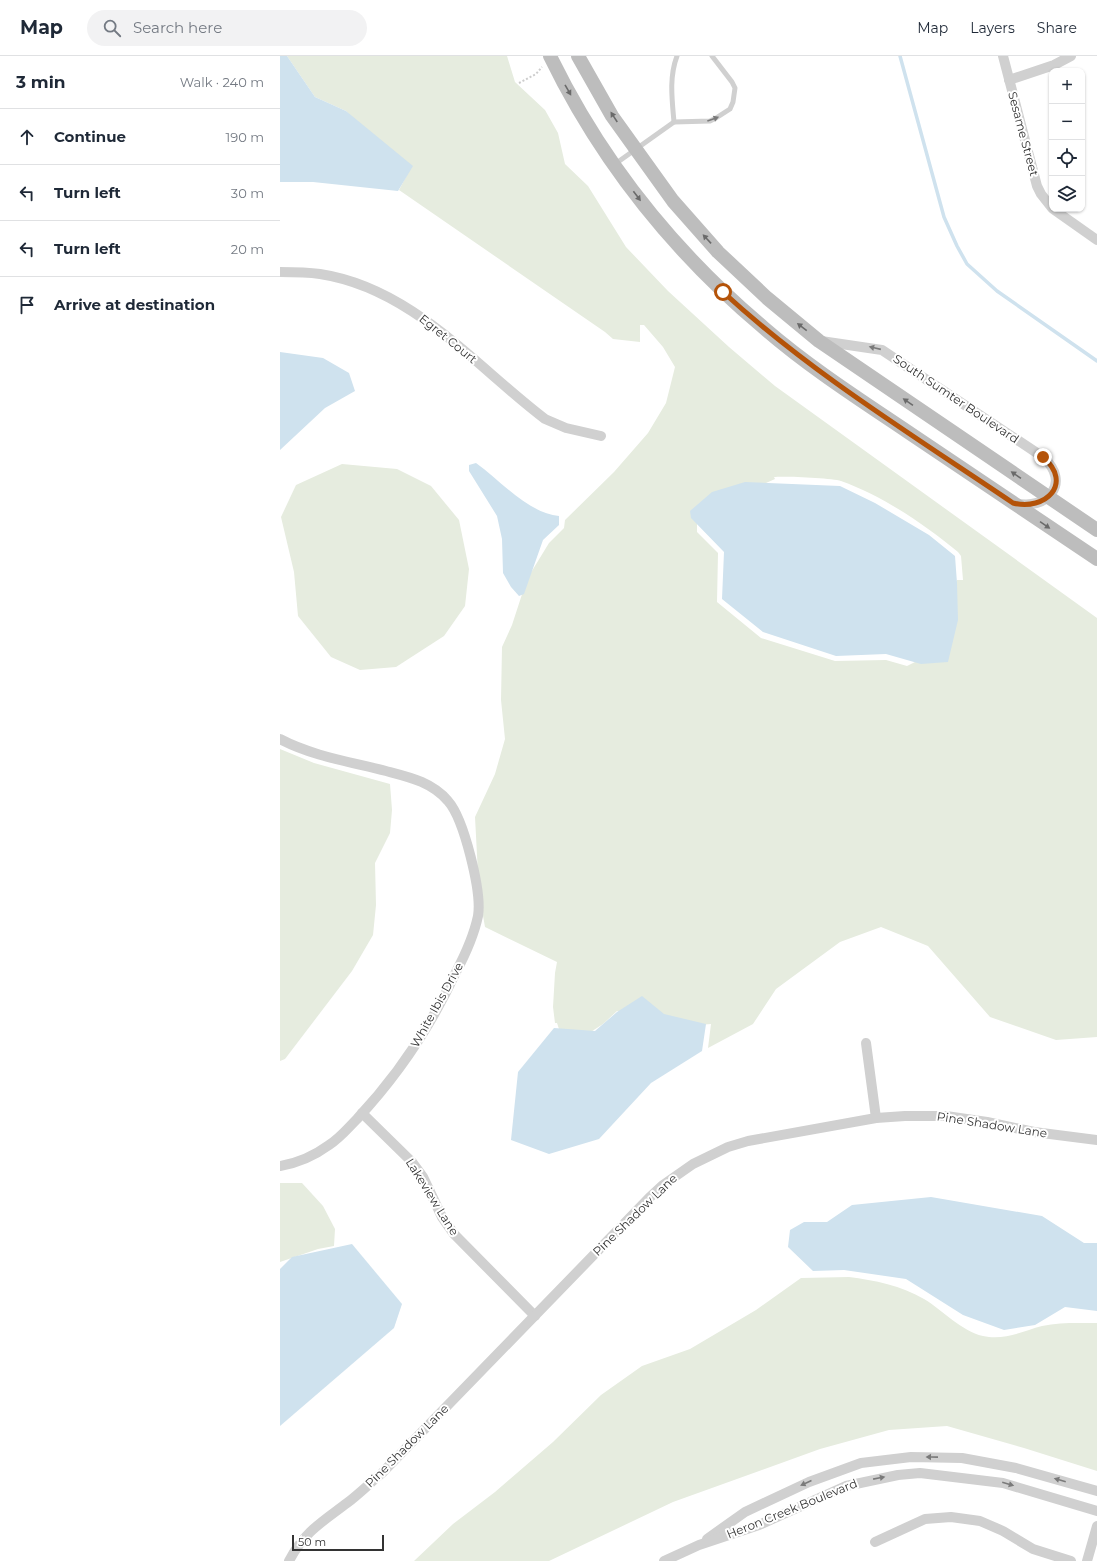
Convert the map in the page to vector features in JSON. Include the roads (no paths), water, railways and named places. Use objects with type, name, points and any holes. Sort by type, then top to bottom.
[{"type":"main road","name":"South Sumter Boulevard","points":[[578,56],[612,116],[673,201],[718,252],[766,298],[819,340],[1097,530]]},
{"type":"main road","points":[[551,59],[580,110],[614,164],[648,210],[679,246],[723,292],[765,329],[841,387],[1097,559]]},
{"type":"street","name":"Sesame Street","points":[[1003,56],[1037,186],[1041,194],[1049,203]]},
{"type":"street","points":[[1009,80],[1054,65],[1071,56]]},
{"type":"street","name":"Sesame Street","points":[[1058,212],[1097,240]]},
{"type":"street","name":"Egret Court","points":[[280,272],[305,272],[334,277],[389,298],[426,320],[545,418],[566,428],[601,436]]},
{"type":"street","name":"South Sumter Boulevard","points":[[819,340],[882,350],[1043,457],[1052,466],[1057,478],[1055,489],[1048,497]]},
{"type":"street","points":[[1013,503],[1028,504],[1048,497]]},
{"type":"street","name":"White Ibis Drive","points":[[280,739],[311,752],[417,779],[441,794],[455,810],[463,830],[478,896],[478,912],[475,927],[462,961],[448,989],[416,1044],[394,1076],[338,1138],[318,1153],[293,1164],[280,1166]]},
{"type":"street","points":[[866,1043],[876,1118]]},
{"type":"street","name":"Lakeview Lane","points":[[362,1113],[412,1162],[423,1177],[442,1217],[454,1234],[535,1316]]},
{"type":"street","name":"Pine Shadow Lane","points":[[289,1561],[301,1541],[312,1529],[347,1503],[382,1473],[663,1185],[693,1164],[728,1147],[748,1142],[876,1118],[905,1116],[946,1116],[994,1123],[1034,1132],[1097,1140]]},
{"type":"street","name":"Heron Creek Boulevard","points":[[699,1544],[745,1512],[809,1482],[861,1463],[911,1457],[962,1458],[1016,1468],[1097,1491]]},
{"type":"street","name":"Heron Creek Boulevard","points":[[664,1561],[699,1544],[759,1525],[846,1486],[898,1475],[920,1473],[1003,1483],[1097,1511]]},
{"type":"street","points":[[875,1542],[925,1519],[938,1517],[959,1518],[980,1521],[993,1526],[1034,1549],[1072,1561]]},
{"type":"street","points":[[1087,1561],[1097,1526]]},
{"type":"lane","points":[[674,122],[672,69],[677,56]]},
{"type":"lane","points":[[614,164],[674,122],[710,120],[730,109],[733,102],[735,88],[712,56]]},
{"type":"water","points":[[280,56],[287,56],[315,97],[346,111],[413,166],[398,191],[313,182],[280,182]]},
{"type":"water","points":[[280,352],[323,358],[349,373],[355,391],[325,408],[280,450]]},
{"type":"water","points":[[476,463],[526,503],[548,514],[559,516],[559,525],[543,540],[524,594],[519,596],[511,587],[503,573],[502,539],[497,516],[469,471],[469,465]]},
{"type":"water","points":[[745,482],[840,486],[875,503],[929,535],[955,556],[958,620],[948,662],[921,664],[886,654],[836,656],[763,632],[722,599],[724,552],[691,518],[690,511],[712,492]]},
{"type":"water","points":[[642,996],[664,1014],[706,1024],[702,1051],[651,1083],[599,1139],[549,1154],[511,1140],[518,1072],[554,1028],[595,1031],[617,1012]]},
{"type":"water","points":[[931,1197],[1042,1216],[1084,1243],[1097,1243],[1097,1311],[1065,1307],[1035,1325],[1004,1330],[963,1315],[906,1279],[844,1270],[813,1271],[788,1247],[790,1230],[804,1222],[827,1222],[852,1205]]},
{"type":"water","points":[[352,1244],[402,1304],[394,1328],[280,1426],[280,1269],[292,1257]]},
{"type":"waterway","points":[[900,56],[944,217],[967,264],[997,291],[1097,361]]}]
